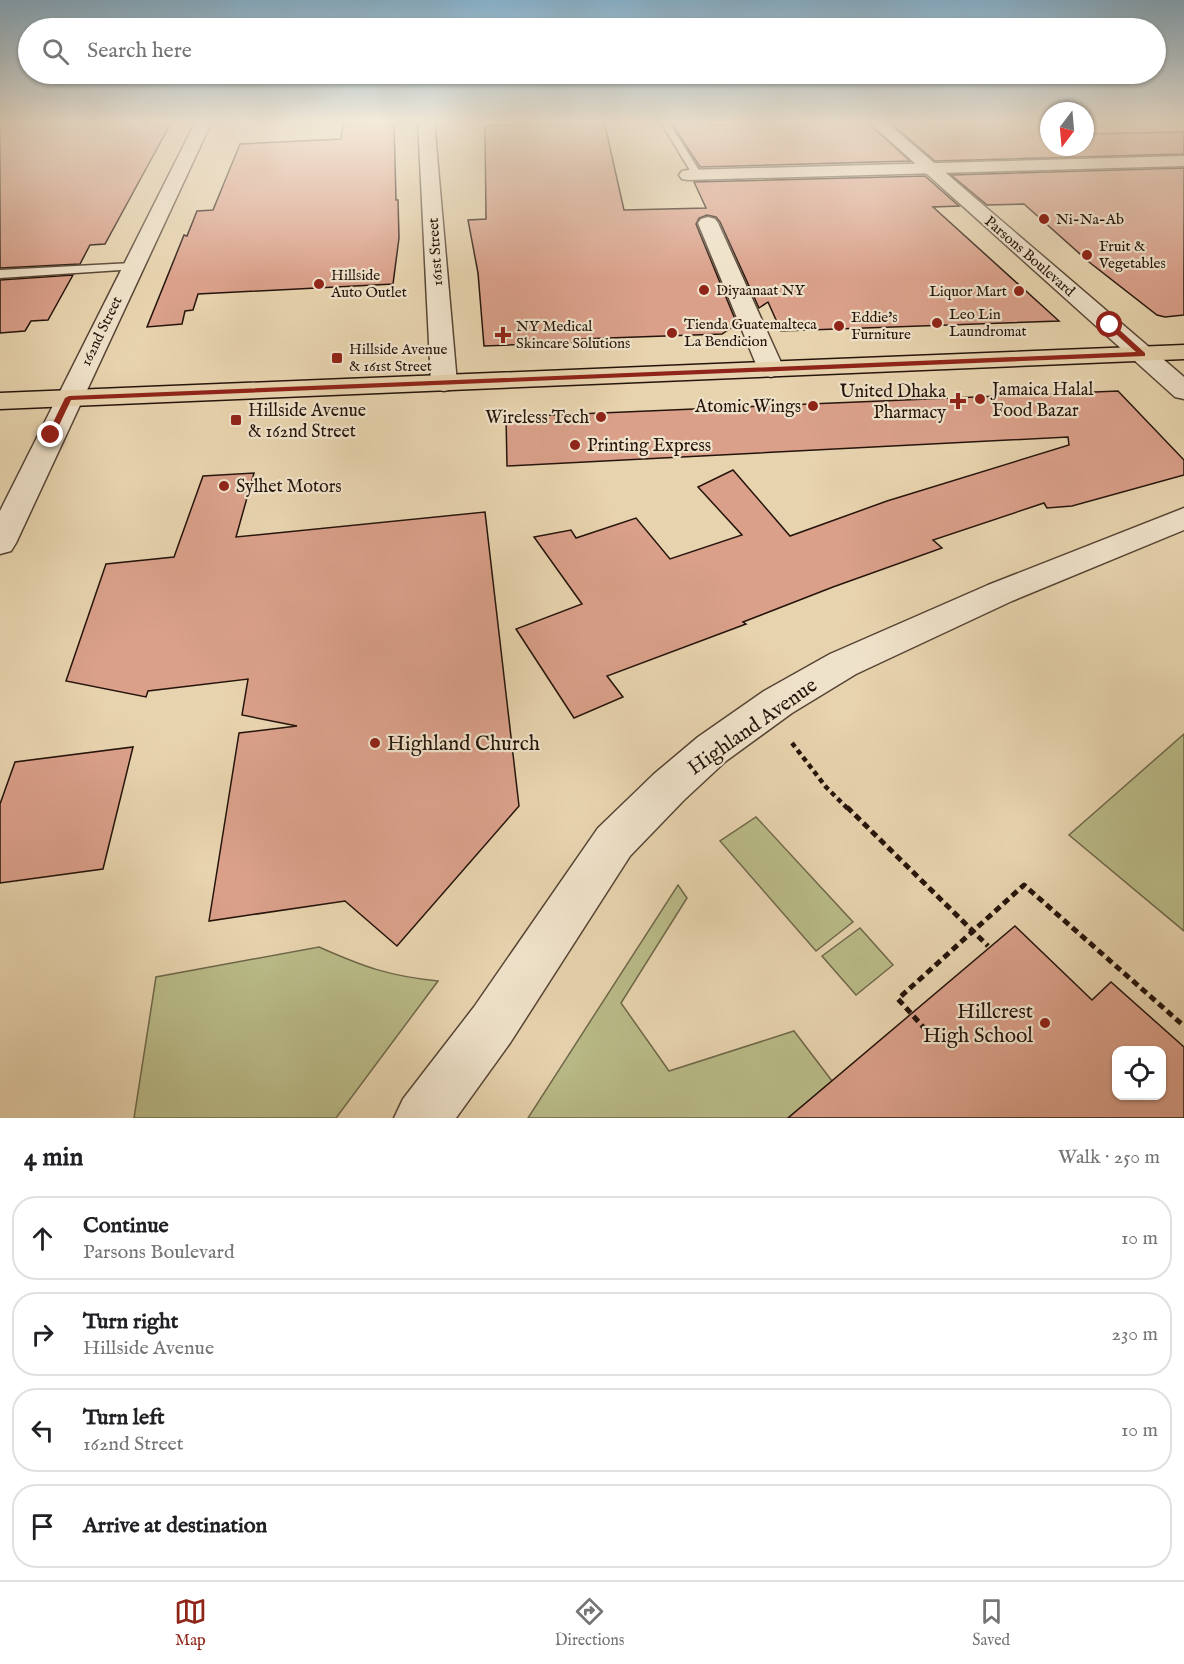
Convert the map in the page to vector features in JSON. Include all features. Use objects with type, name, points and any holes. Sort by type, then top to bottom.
[{"type":"main road","points":[[0,401],[1184,352]]},
{"type":"street","name":"162nd Street","points":[[0,543],[178,173]]},
{"type":"street","name":"161st Street","points":[[430,173],[444,383]]},
{"type":"street","points":[[693,175],[747,173]]},
{"type":"street","name":"Parsons Boulevard","points":[[936,173],[1184,391]]},
{"type":"street","points":[[708,223],[771,369]]},
{"type":"street","name":"Highland Avenue","points":[[422,1118],[492,1025],[614,843],[669,787],[712,749],[778,702],[843,664],[1000,593],[1184,518]]},
{"type":"lane","points":[[0,274],[132,267]]},
{"type":"path","points":[[792,743],[826,787],[988,946]]},
{"type":"path","points":[[926,1030],[898,999],[1024,885],[1184,1026]]},
{"type":"green space","points":[[1184,734],[1184,931],[1069,835]]},
{"type":"green space","points":[[756,817],[853,922],[816,951],[720,841]]},
{"type":"green space","points":[[678,885],[687,898],[621,1003],[669,1071],[794,1031],[832,1081],[788,1118],[528,1118]]},
{"type":"green space","points":[[860,928],[893,965],[856,995],[822,956]]},
{"type":"green space","points":[[319,947],[377,970],[438,981],[336,1118],[134,1118],[156,977]]},
{"type":"building","points":[[0,173],[144,173],[105,244],[90,245],[80,264],[0,268]]},
{"type":"building","points":[[228,173],[395,173],[399,238],[393,284],[198,294],[193,310],[185,311],[182,324],[147,327],[184,235],[187,236],[197,211],[213,210]]},
{"type":"building","points":[[486,173],[616,173],[624,210],[706,208],[694,182],[925,176],[959,206],[933,207],[1059,321],[781,331],[768,302],[759,308],[720,222],[716,217],[707,215],[699,218],[696,224],[737,324],[722,334],[580,339],[580,342],[484,346],[478,273],[468,220],[486,219]]},
{"type":"building","points":[[1184,173],[1184,315],[1165,317],[1157,315],[1089,262],[1024,204],[987,205],[951,175]]},
{"type":"building","points":[[73,275],[48,320],[31,321],[25,331],[0,333],[0,280]]},
{"type":"building","points":[[1118,391],[1184,460],[1184,475],[1072,506],[1047,508],[1044,503],[933,540],[942,548],[833,587],[743,622],[746,624],[607,676],[623,697],[574,718],[516,629],[582,604],[534,537],[571,530],[576,538],[636,518],[670,559],[742,535],[698,487],[733,470],[790,536],[887,501],[1069,445],[1068,437],[507,466],[506,417]]},
{"type":"building","points":[[254,473],[236,537],[485,512],[519,806],[397,946],[345,901],[209,921],[239,733],[297,726],[242,715],[248,679],[148,691],[146,697],[66,681],[106,564],[174,557],[203,476]]},
{"type":"building","points":[[133,747],[103,869],[0,883],[0,804],[15,762]]},
{"type":"building","name":"Hillcrest High School","points":[[1015,926],[1092,1000],[1111,982],[1184,1047],[1184,1118],[788,1118]]},
{"type":"place","name":"Ni-Na-Ab","points":[[1044,219]]},
{"type":"place","name":"Fruit & Vegetables","points":[[1087,255]]},
{"type":"place","name":"Hillside Auto Outlet","points":[[319,284]]},
{"type":"place","name":"Diyaanaat NY","points":[[704,290]]},
{"type":"place","name":"Liquor Mart","points":[[1019,291]]},
{"type":"place","name":"Leo Lin Laundromat","points":[[937,323]]},
{"type":"place","name":"Eddie's Furniture","points":[[839,326]]},
{"type":"place","name":"Tienda Guatemalteca La Bendicion","points":[[672,333]]},
{"type":"place","name":"NY Medical Skincare Solutions","points":[[503,335]]},
{"type":"place","name":"Hillside Avenue & 161st Street","points":[[337,358]]},
{"type":"place","name":"Jamaica Halal Food Bazar","points":[[980,399]]},
{"type":"place","name":"United Dhaka Pharmacy","points":[[958,401]]},
{"type":"place","name":"Atomic Wings","points":[[813,406]]},
{"type":"place","name":"Wireless Tech","points":[[601,417]]},
{"type":"place","name":"Hillside Avenue & 162nd Street","points":[[236,420]]},
{"type":"place","name":"Printing Express","points":[[575,445]]},
{"type":"place","name":"Sylhet Motors","points":[[224,486]]},
{"type":"place","name":"Highland Church","points":[[375,743]]},
{"type":"place","name":"Hillcrest High School","points":[[1045,1023]]},
{"type":"route","points":[[51,435],[69,398],[1143,354],[1110,325]]}]
